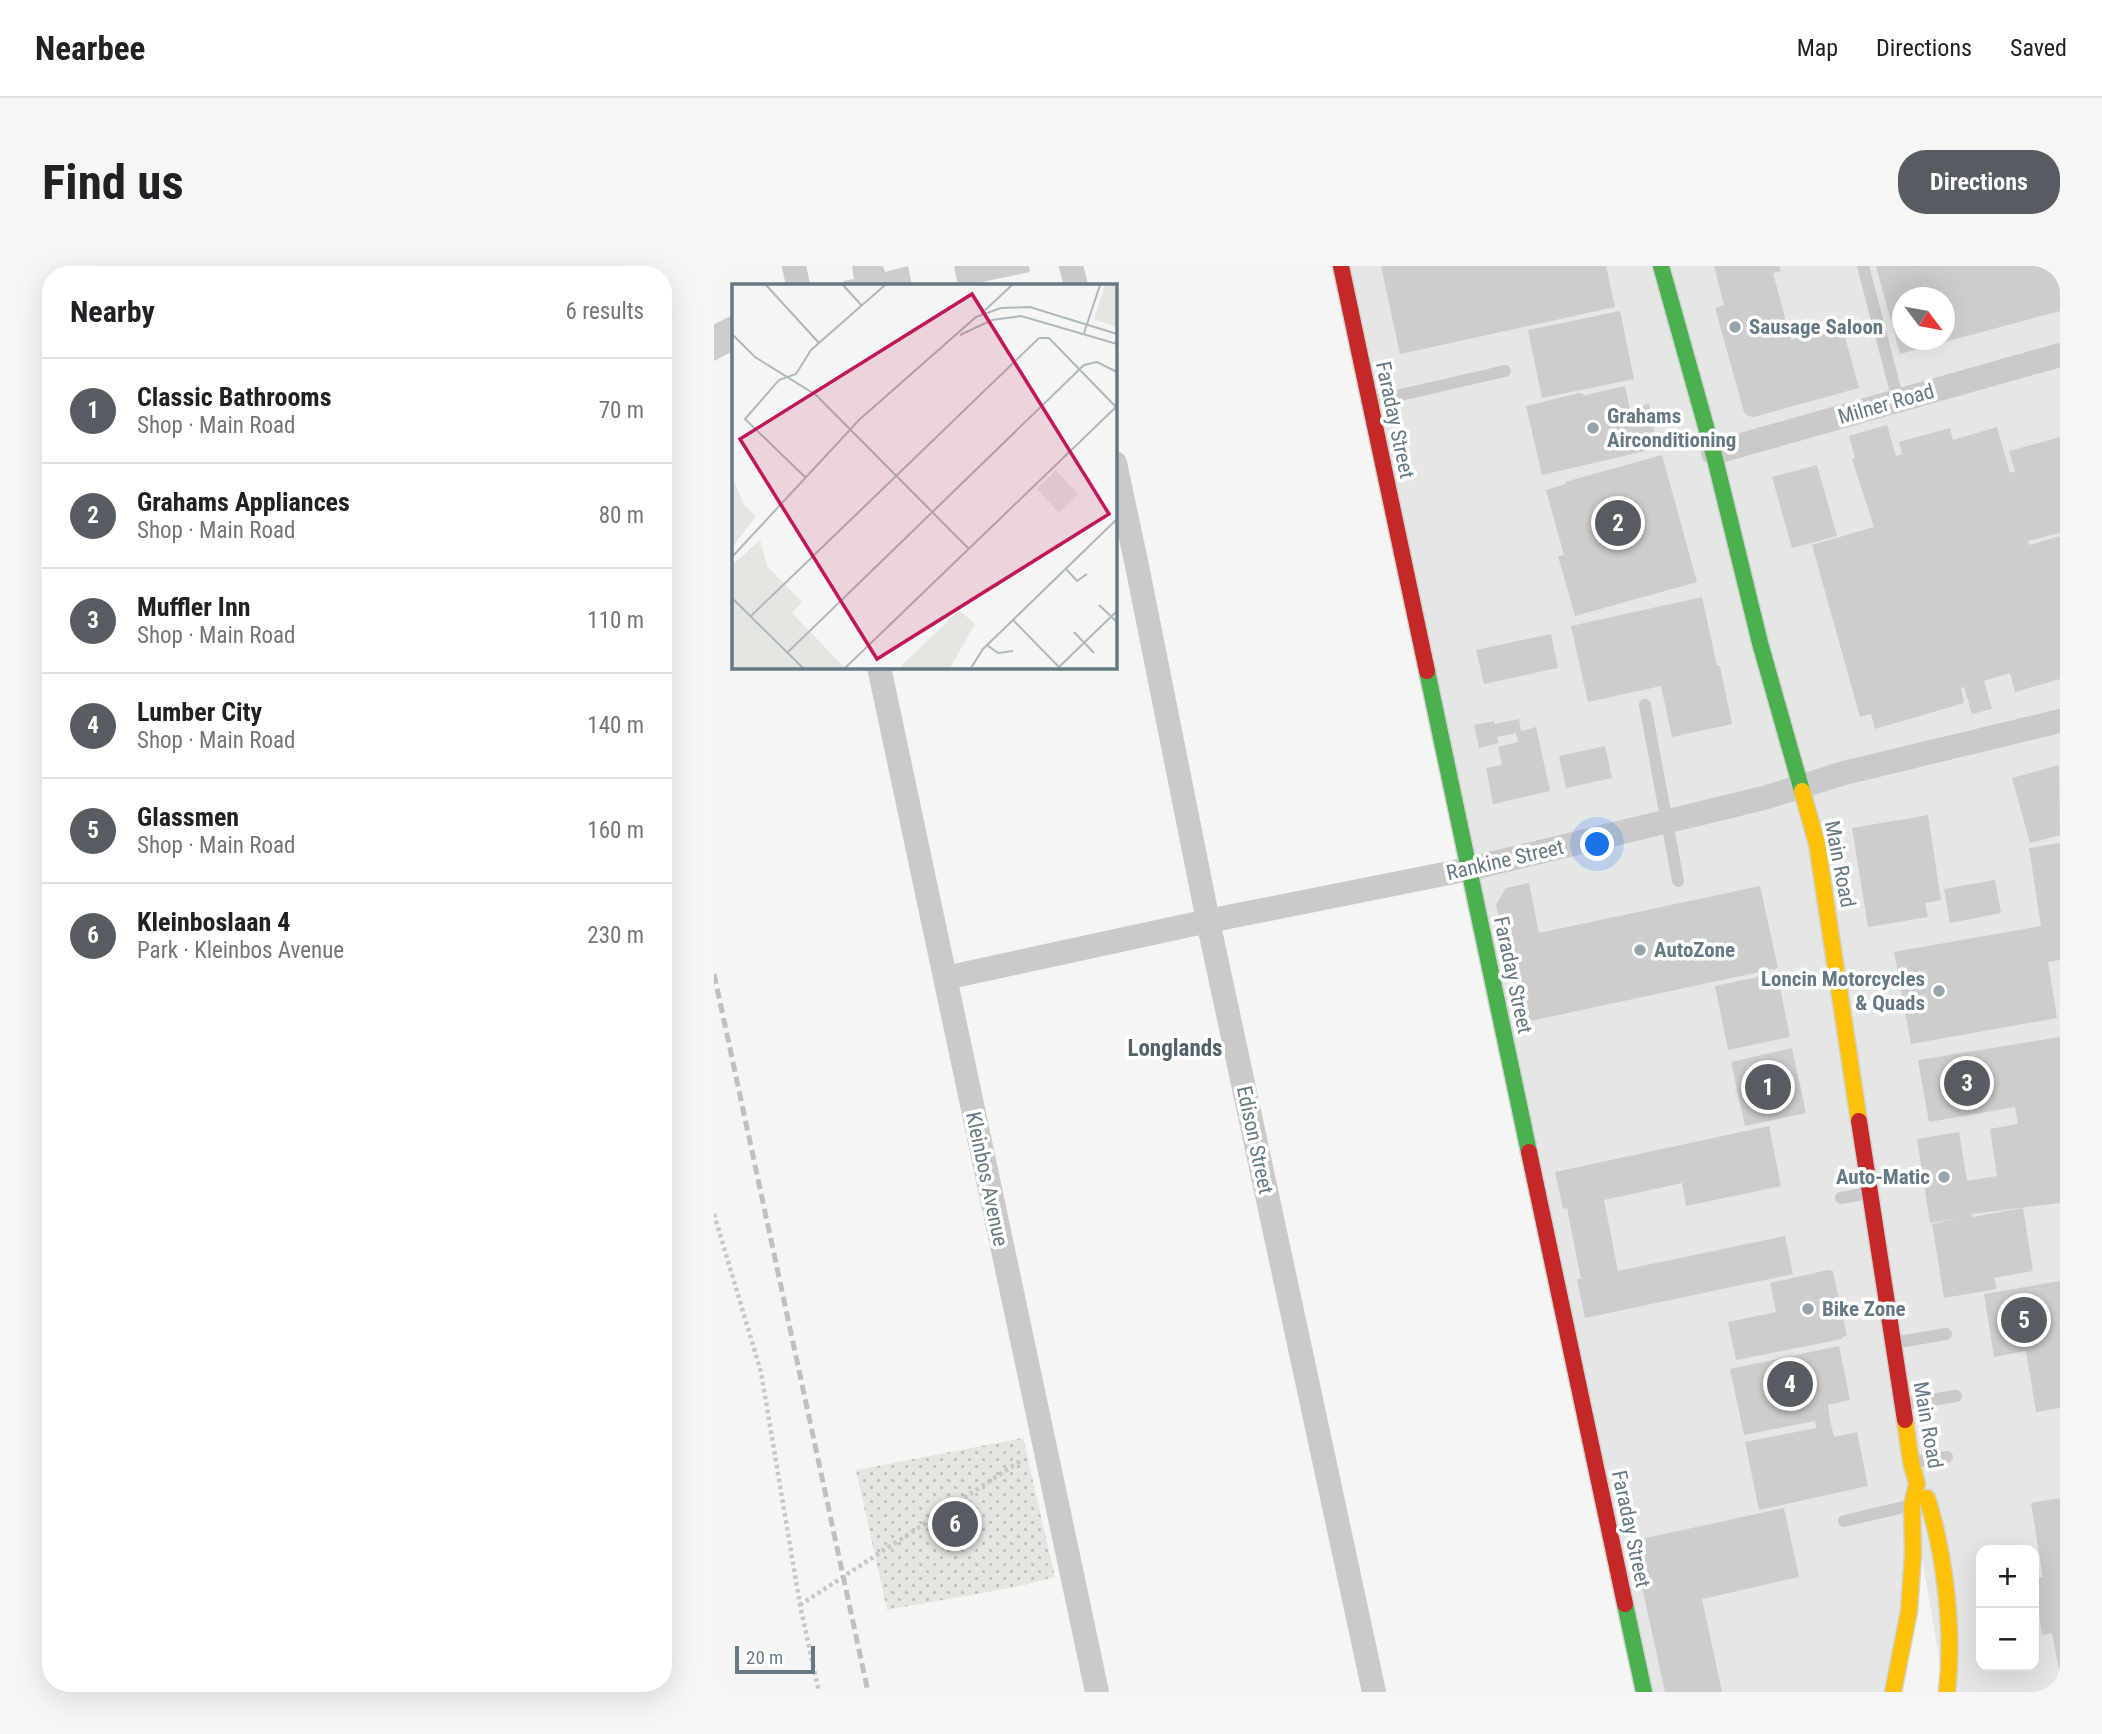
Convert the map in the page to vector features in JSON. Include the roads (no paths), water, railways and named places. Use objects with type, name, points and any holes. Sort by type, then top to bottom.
[{"type":"main road","name":"Faraday Street","points":[[1341,266],[1644,1692]]},
{"type":"main road","name":"Main Road","points":[[1661,266],[1713,453],[1760,643],[1817,844],[1911,1462],[1917,1483],[1929,1502],[1947,1603],[1951,1686]]},
{"type":"main road","name":"Main Road","points":[[1894,1692],[1909,1611],[1913,1554],[1912,1505],[1917,1483]]},
{"type":"street","points":[[794,266],[798,284]]},
{"type":"street","points":[[1071,266],[1076,284]]},
{"type":"street","name":"Milner Road","points":[[1713,453],[2060,355]]},
{"type":"street","name":"Edison Street","points":[[1116,468],[1208,921],[1374,1692]]},
{"type":"street","name":"Kleinbos Avenue","points":[[879,668],[1097,1692]]},
{"type":"street","name":"Rankine Street","points":[[945,978],[1208,921],[1469,869],[1764,798],[1869,767],[2060,721]]},
{"type":"lane","points":[[1863,266],[1898,401]]},
{"type":"lane","points":[[1370,402],[1505,372]]},
{"type":"lane","points":[[1645,705],[1678,881]]},
{"type":"lane","points":[[1841,1199],[1870,1193]]},
{"type":"lane","points":[[1893,1343],[1946,1334]]},
{"type":"lane","points":[[1903,1404],[1956,1396]]},
{"type":"lane","points":[[1911,1462],[1947,1457]]},
{"type":"lane","points":[[1844,1521],[1929,1502]]},
{"type":"railway","points":[[714,974],[868,1692]]},
{"type":"place","name":"Sausage Saloon","points":[[1735,327]]},
{"type":"place","name":"Grahams Airconditioning","points":[[1593,428]]},
{"type":"place","name":"Grahams Appliances","points":[[1618,523]]},
{"type":"place","name":"AutoZone","points":[[1640,950]]},
{"type":"place","name":"Loncin Motorcycles & Quads","points":[[1939,991]]},
{"type":"place","name":"Muffler Inn","points":[[1967,1083]]},
{"type":"place","name":"Classic Bathrooms","points":[[1768,1087]]},
{"type":"place","name":"Auto-Matic","points":[[1944,1177]]},
{"type":"place","name":"Bike Zone","points":[[1808,1309]]},
{"type":"place","name":"Glassmen","points":[[2024,1320]]},
{"type":"place","name":"Lumber City","points":[[1790,1384]]},
{"type":"place","name":"Kleinboslaan 4","points":[[955,1524]]},
{"type":"district","name":"Longlands","points":[[1175,1048]]}]
